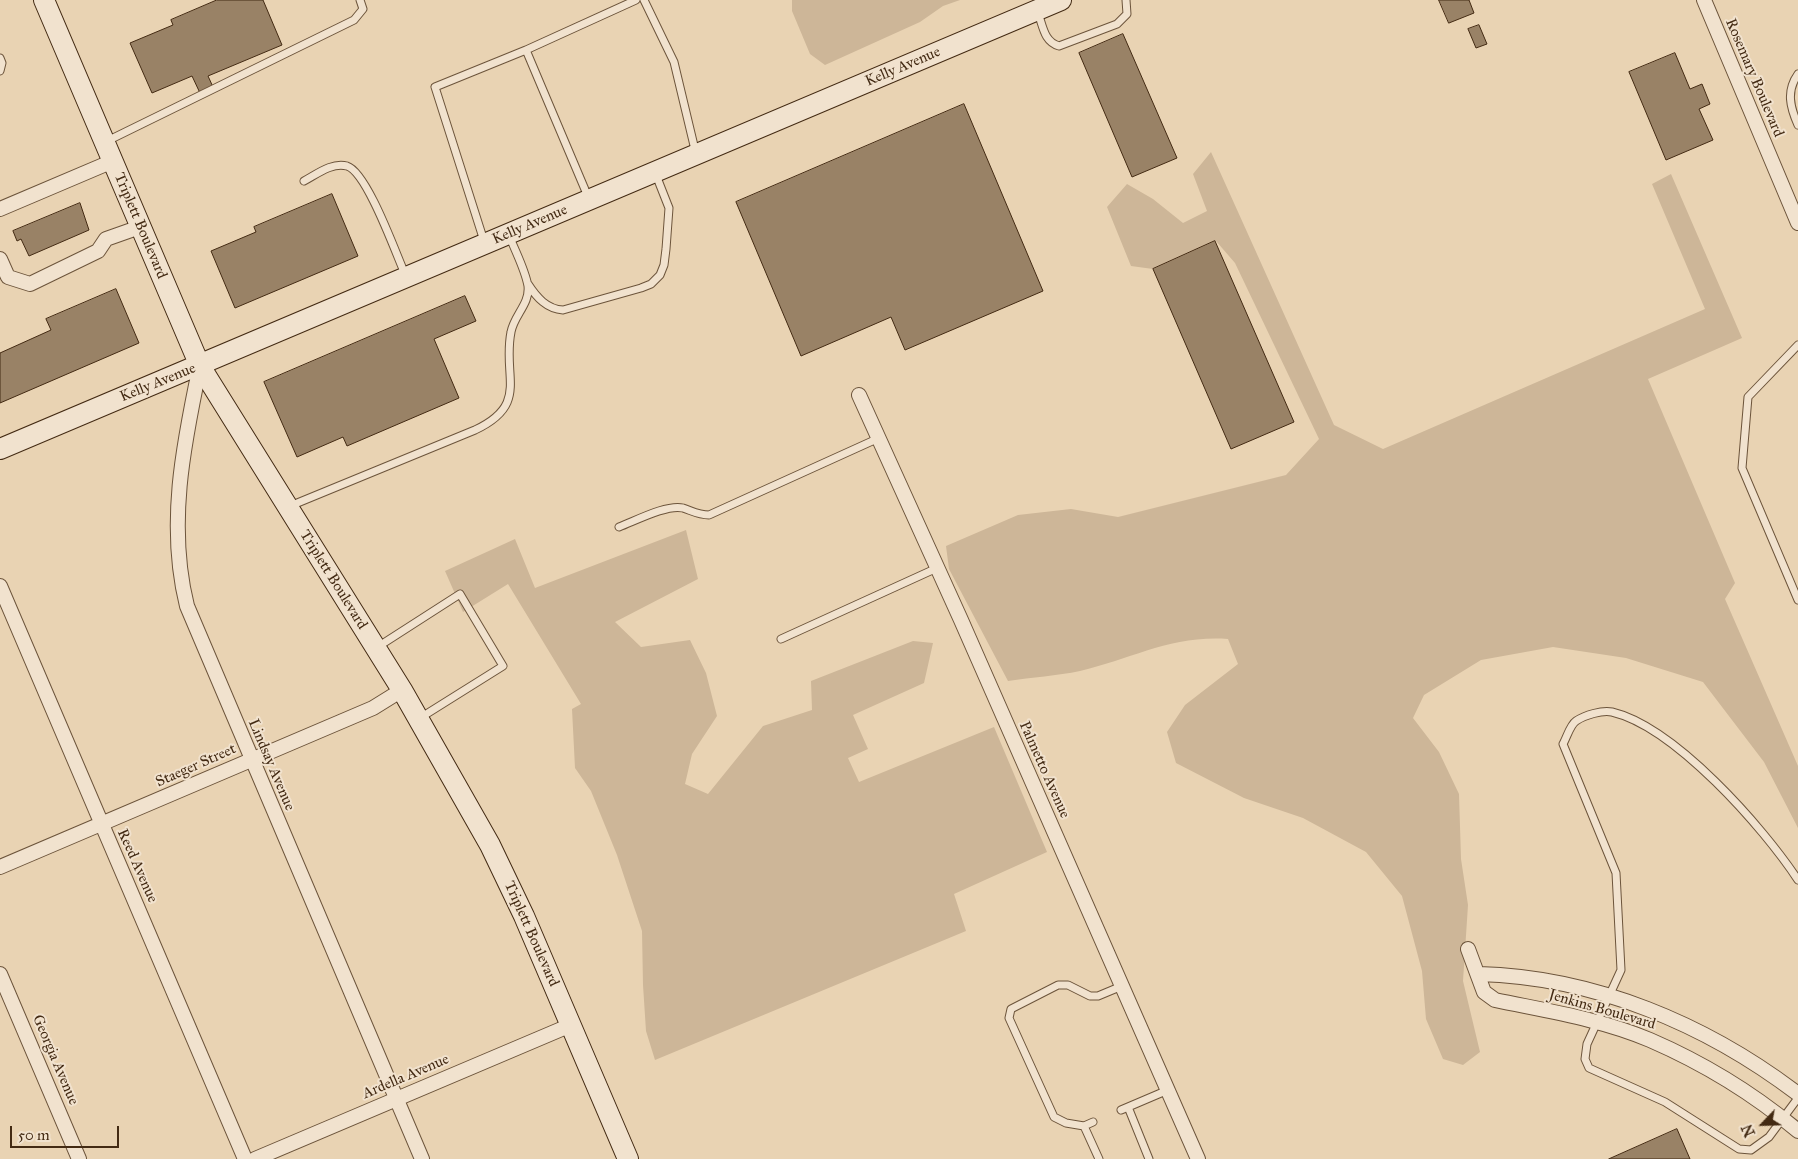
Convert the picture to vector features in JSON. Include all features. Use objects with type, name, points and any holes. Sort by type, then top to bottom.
[{"type":"main road","name":"Triplett Boulevard","points":[[44,0],[200,366],[402,690],[490,845],[524,916],[628,1159]]},
{"type":"main road","name":"Kelly Avenue","points":[[0,449],[200,366],[1061,0]]},
{"type":"street","name":"Rosemary Boulevard","points":[[1704,0],[1797,216]]},
{"type":"street","points":[[0,209],[113,161]]},
{"type":"street","points":[[0,258],[8,277],[30,284],[98,251],[106,239],[140,227]]},
{"type":"street","name":"Lindsay Avenue","points":[[200,366],[185,436],[178,499],[176,537],[179,572],[187,606],[250,760],[422,1159]]},
{"type":"street","name":"Palmetto Avenue","points":[[859,395],[880,438],[1198,1159]]},
{"type":"street","name":"Reed Avenue","points":[[0,586],[244,1159]]},
{"type":"street","name":"Staeger Street","points":[[0,867],[373,708],[402,690]]},
{"type":"street","name":"Jenkins Boulevard","points":[[1468,949],[1479,974],[1484,992],[1495,1000],[1597,1022],[1649,1039],[1716,1073],[1748,1092],[1798,1131]]},
{"type":"street","name":"Georgia Avenue","points":[[0,974],[79,1159]]},
{"type":"street","name":"Jenkins Boulevard","points":[[1479,974],[1518,975],[1592,990],[1646,1007],[1676,1021],[1758,1066],[1798,1094]]},
{"type":"street","name":"Ardella Avenue","points":[[255,1159],[571,1025]]},
{"type":"lane","points":[[105,142],[354,20],[363,9],[360,0]]},
{"type":"lane","points":[[485,244],[435,87],[526,50],[636,0]]},
{"type":"lane","points":[[644,0],[674,62],[697,154]]},
{"type":"lane","points":[[1038,10],[1046,37],[1052,44],[1059,46],[1117,24],[1127,14],[1126,0]]},
{"type":"lane","points":[[526,50],[589,200]]},
{"type":"lane","points":[[0,58],[2,63],[0,71]]},
{"type":"lane","points":[[1798,74],[1793,82],[1789,96],[1792,112],[1798,125]]},
{"type":"lane","points":[[304,181],[330,167],[347,166],[356,171],[366,186],[407,277]]},
{"type":"lane","points":[[509,234],[528,284],[542,302],[557,310],[563,310],[641,288],[656,279],[664,266],[669,208],[655,172]]},
{"type":"lane","points":[[287,507],[493,421],[504,409],[510,394],[509,351],[511,330],[528,296],[528,284]]},
{"type":"lane","points":[[1798,345],[1748,397],[1742,468],[1798,600]]},
{"type":"lane","points":[[619,527],[667,509],[682,508],[698,514],[709,515],[880,438]]},
{"type":"lane","points":[[781,640],[937,568]]},
{"type":"lane","points":[[376,648],[460,594],[503,666],[419,719]]},
{"type":"lane","points":[[1798,880],[1786,862],[1736,804],[1682,751],[1646,724],[1610,711],[1591,714],[1575,722],[1563,744],[1616,873],[1621,970],[1587,1044],[1586,1059],[1589,1068],[1664,1102],[1739,1149],[1751,1150],[1769,1137],[1798,1098]]},
{"type":"lane","points":[[1093,1122],[1084,1126],[1066,1123],[1054,1117],[1010,1018],[1011,1009],[1058,985],[1068,985],[1090,996],[1098,996],[1122,986]]},
{"type":"lane","points":[[1149,1159],[1124,1109],[1168,1090]]},
{"type":"lane","points":[[1084,1126],[1098,1159]]},
{"type":"shaded area","points":[[792,0],[960,0],[943,6],[920,22],[825,65],[810,54],[792,11]]},
{"type":"shaded area","points":[[1211,152],[1334,425],[1383,449],[1705,309],[1652,184],[1671,174],[1742,338],[1648,379],[1735,583],[1725,599],[1798,766],[1798,828],[1764,762],[1703,682],[1626,658],[1553,647],[1481,660],[1424,695],[1413,718],[1439,752],[1459,794],[1461,859],[1468,905],[1463,981],[1480,1052],[1463,1065],[1443,1059],[1426,1019],[1422,971],[1402,896],[1366,852],[1303,818],[1244,798],[1176,763],[1167,732],[1185,705],[1238,664],[1228,639],[1207,639],[1170,644],[1080,671],[1008,681],[949,569],[946,546],[1018,515],[1071,509],[1118,517],[1286,475],[1319,439],[1235,263],[1216,241],[1153,269],[1131,266],[1107,207],[1127,184],[1153,199],[1183,223],[1207,211],[1193,174]]},
{"type":"shaded area","points":[[686,530],[698,579],[615,622],[641,647],[690,640],[706,673],[717,716],[692,754],[685,784],[708,794],[763,726],[812,710],[811,681],[913,641],[933,643],[924,683],[853,715],[868,749],[848,758],[859,782],[994,727],[1047,852],[954,894],[966,931],[655,1060],[646,1031],[642,931],[617,855],[591,791],[575,768],[572,709],[581,704],[508,584],[463,612],[445,571],[515,539],[535,588]]},
{"type":"building","points":[[217,0],[263,0],[282,45],[208,76],[213,87],[200,93],[192,76],[152,93],[130,43],[173,25],[171,20]]},
{"type":"building","points":[[1439,0],[1469,0],[1474,13],[1449,23]]},
{"type":"building","points":[[1479,25],[1487,44],[1476,48],[1468,29]]},
{"type":"building","points":[[1123,34],[1177,158],[1132,177],[1079,53]]},
{"type":"building","points":[[1675,53],[1690,89],[1702,84],[1710,104],[1699,109],[1713,140],[1666,160],[1629,72]]},
{"type":"building","points":[[964,104],[1043,291],[905,350],[891,317],[801,356],[736,202]]},
{"type":"building","points":[[332,194],[358,256],[235,308],[211,251],[256,232],[254,227]]},
{"type":"building","points":[[80,203],[89,230],[29,256],[21,239],[17,241],[13,231]]},
{"type":"building","points":[[1215,241],[1294,422],[1231,449],[1153,269]]},
{"type":"building","points":[[116,289],[139,343],[0,403],[0,353],[51,330],[46,319]]},
{"type":"building","points":[[465,296],[476,321],[434,339],[459,398],[347,446],[343,437],[297,457],[264,382]]},
{"type":"building","points":[[1677,1129],[1690,1159],[1609,1159]]}]
